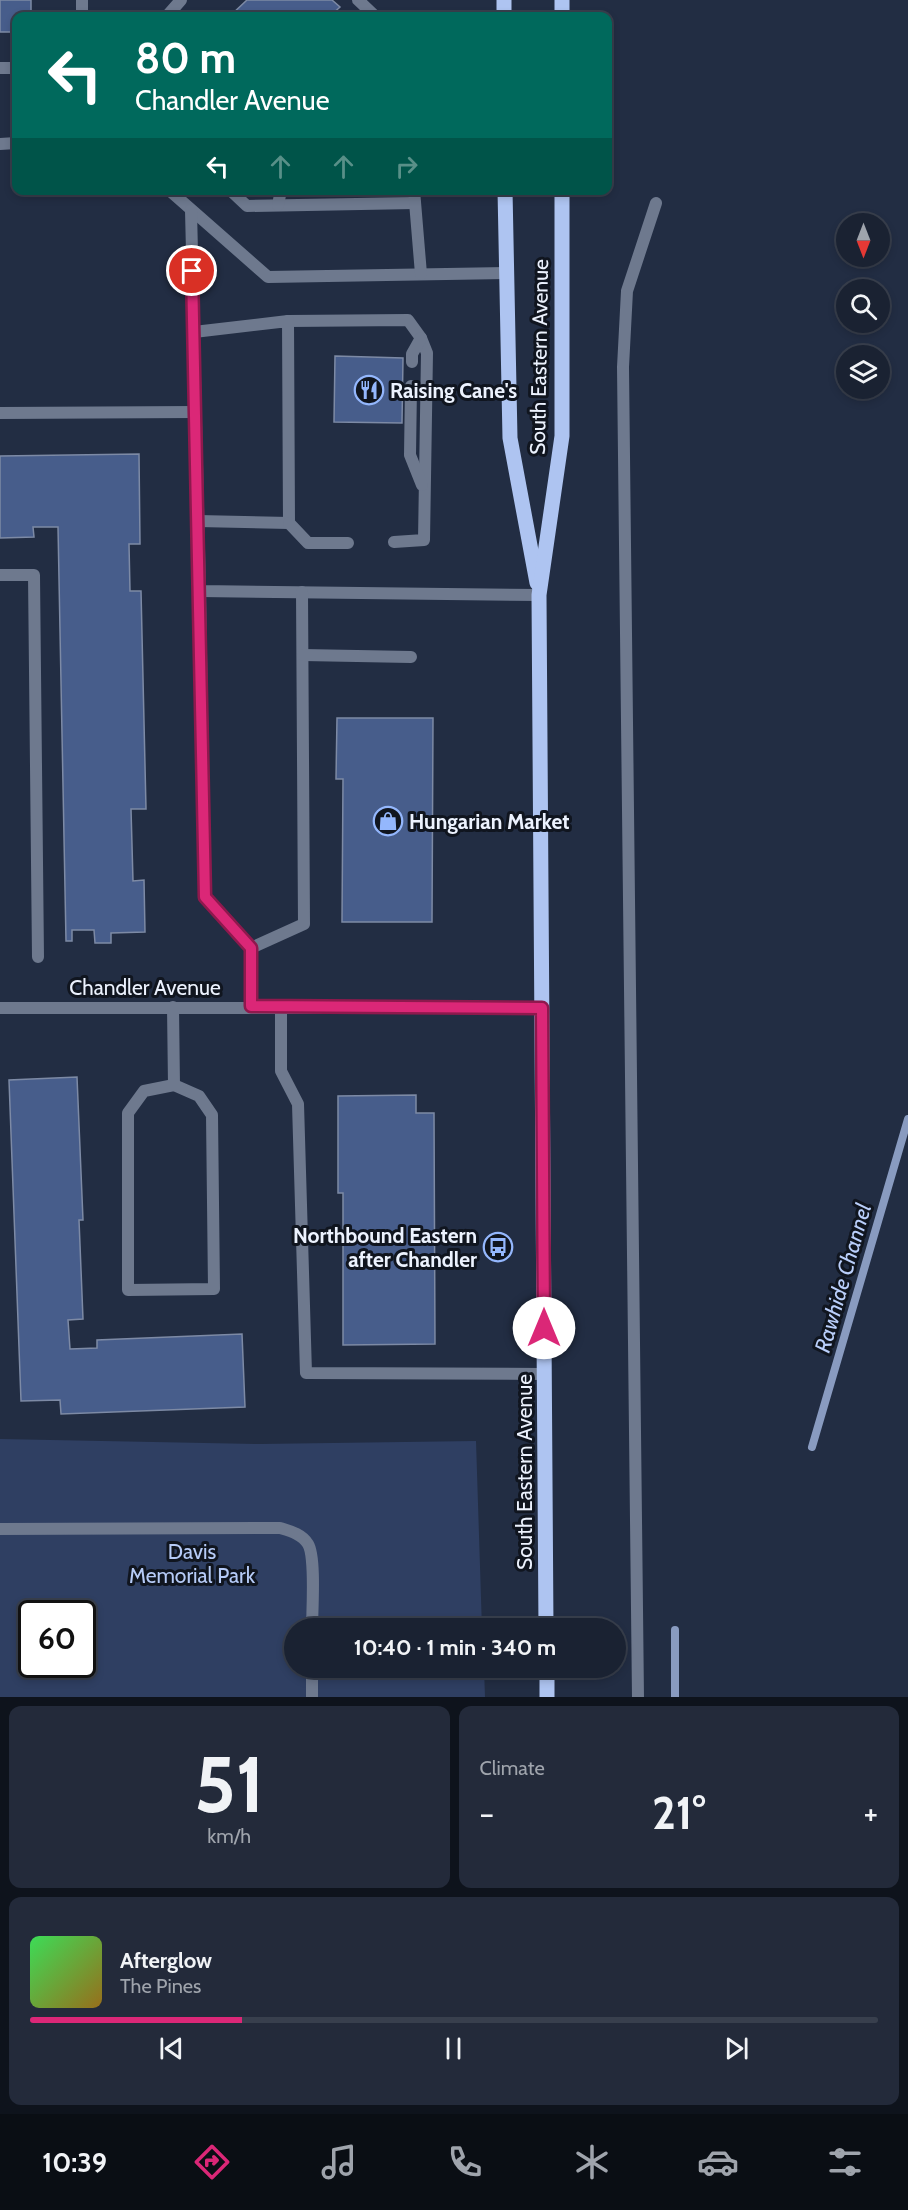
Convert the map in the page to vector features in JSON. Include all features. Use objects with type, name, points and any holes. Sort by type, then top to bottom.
[{"type":"main road","name":"South Eastern Avenue","points":[[505,195],[510,438],[539,595]]},
{"type":"main road","name":"South Eastern Avenue","points":[[546,1618],[539,595],[562,436],[562,195]]},
{"type":"main road","points":[[547,1678],[547,1697]]},
{"type":"street","points":[[170,12],[181,0]]},
{"type":"street","points":[[358,0],[371,12]]},
{"type":"street","points":[[174,195],[268,277],[506,273]]},
{"type":"street","points":[[235,195],[247,206],[415,197],[421,274]]},
{"type":"street","points":[[278,205],[280,195]]},
{"type":"street","points":[[638,1697],[623,367],[627,291],[656,203]]},
{"type":"street","points":[[191,210],[205,897],[251,948],[251,1006]]},
{"type":"street","points":[[194,332],[288,321],[408,320],[421,338],[427,353],[424,540],[394,542]]},
{"type":"street","points":[[288,321],[289,523],[308,543],[348,543]]},
{"type":"street","points":[[412,362],[412,354],[421,338]]},
{"type":"street","points":[[411,386],[410,455],[424,491]]},
{"type":"street","points":[[0,412],[196,412]]},
{"type":"street","points":[[198,521],[289,523]]},
{"type":"street","points":[[0,575],[34,575],[38,957]]},
{"type":"street","points":[[200,591],[539,595]]},
{"type":"street","points":[[251,948],[304,924],[302,592]]},
{"type":"street","points":[[303,655],[411,657]]},
{"type":"street","points":[[281,1006],[281,1071],[298,1104],[306,1373],[544,1374]]},
{"type":"street","name":"Chandler Avenue","points":[[0,1008],[281,1006],[542,1008]]},
{"type":"street","points":[[173,1007],[174,1085]]},
{"type":"street","points":[[174,1085],[199,1096],[212,1114],[214,1289],[128,1290],[128,1113],[144,1091],[174,1085]]},
{"type":"street","points":[[0,1529],[280,1527],[298,1534],[308,1545],[312,1558],[312,1618]]},
{"type":"street","points":[[312,1678],[312,1697]]},
{"type":"green space","name":"Davis Memorial Park","points":[[0,1439],[260,1444],[476,1441],[482,1618],[284,1618],[284,1678],[484,1678],[485,1697],[0,1697]]},
{"type":"building","points":[[0,0],[31,0],[31,12],[12,12],[12,32],[0,32]]},
{"type":"building","points":[[247,0],[332,0],[340,7],[334,12],[234,12]]},
{"type":"building","name":"Raising Cane's","points":[[335,356],[403,358],[402,423],[334,422]]},
{"type":"building","points":[[139,454],[140,544],[129,544],[130,591],[141,591],[146,809],[131,809],[133,881],[144,880],[145,932],[111,933],[111,943],[95,943],[94,930],[72,930],[72,941],[66,941],[58,527],[33,527],[34,537],[0,538],[0,456]]},
{"type":"building","name":"Hungarian Market","points":[[337,718],[433,718],[432,922],[342,922],[343,779],[336,779]]},
{"type":"building","points":[[77,1077],[83,1220],[79,1220],[83,1319],[68,1320],[70,1349],[97,1348],[97,1340],[242,1334],[245,1407],[61,1414],[60,1400],[21,1401],[9,1080]]},
{"type":"building","points":[[416,1095],[416,1113],[434,1113],[435,1344],[343,1345],[343,1193],[338,1193],[338,1096]]},
{"type":"waterway","name":"Rawhide Channel","points":[[812,1447],[908,1119]]},
{"type":"waterway","name":"Rawhide Channel","points":[[675,1630],[675,1697]]},
{"type":"place","name":"Raising Cane's","points":[[369,390]]},
{"type":"place","name":"Hungarian Market","points":[[388,821]]},
{"type":"place","name":"Northbound Eastern after Chandler","points":[[498,1247]]},
{"type":"route","points":[[192,271],[205,897],[251,948],[251,1006],[542,1008],[544,1328]]}]
